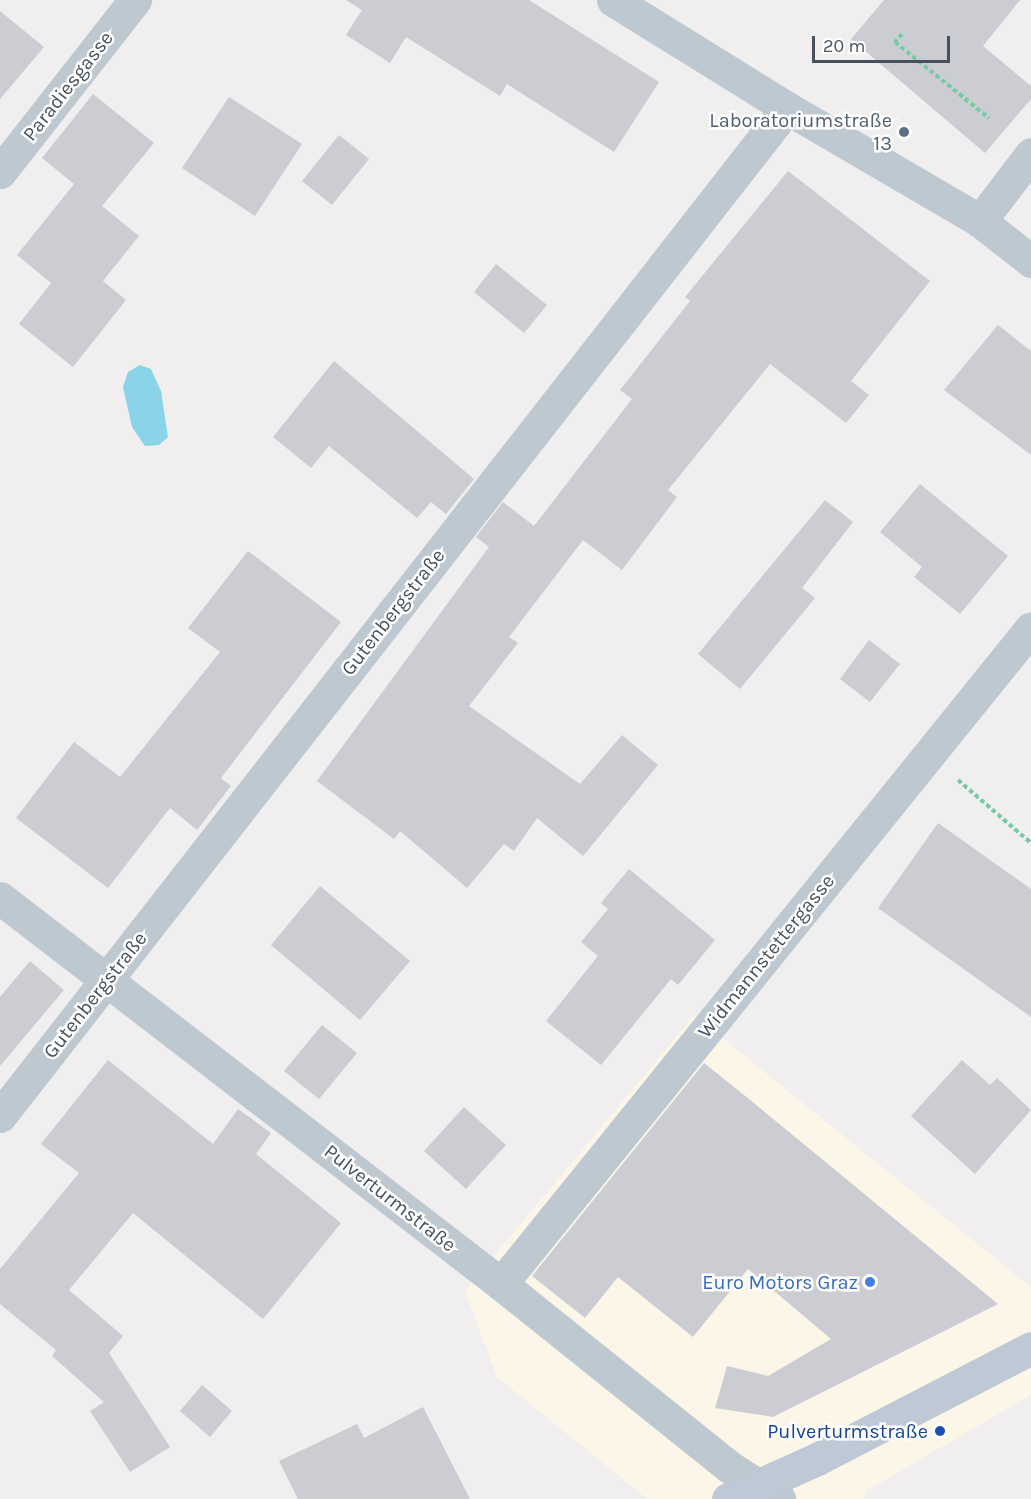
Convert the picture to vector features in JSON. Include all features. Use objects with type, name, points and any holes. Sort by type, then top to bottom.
[{"type":"main road","points":[[728,1499],[769,1491],[817,1458],[1031,1348]]},
{"type":"street","name":"Paradiesgasse","points":[[0,172],[135,0]]},
{"type":"street","points":[[613,0],[787,108],[981,221],[1031,261]]},
{"type":"street","name":"Gutenbergstraße","points":[[0,1116],[787,108]]},
{"type":"street","points":[[981,221],[1031,154]]},
{"type":"street","name":"Widmannstettergasse","points":[[501,1284],[1031,627]]},
{"type":"street","name":"Pulverturmstraße","points":[[0,898],[108,978],[501,1284],[728,1466],[769,1491]]},
{"type":"path","points":[[902,34],[895,42],[989,118]]},
{"type":"path","points":[[928,755],[1031,843]]},
{"type":"shaded area","points":[[694,1015],[1031,1287],[1031,1395],[866,1491],[864,1499],[647,1499],[497,1377],[465,1291]]},
{"type":"water","points":[[140,365],[151,369],[161,391],[168,437],[159,445],[145,446],[132,427],[123,387],[128,372]]},
{"type":"building","points":[[346,0],[529,0],[659,82],[614,152],[507,84],[500,96],[406,37],[390,63],[346,35],[362,10]]},
{"type":"building","points":[[884,0],[1020,0],[983,46],[1031,86],[1031,99],[985,153],[851,39]]},
{"type":"building","points":[[0,11],[44,47],[0,99]]},
{"type":"building","points":[[93,94],[154,143],[102,206],[139,236],[103,281],[126,300],[73,367],[19,324],[51,283],[17,255],[74,184],[42,158]]},
{"type":"building","points":[[229,97],[302,144],[255,216],[182,168]]},
{"type":"building","points":[[339,135],[369,159],[332,205],[302,181]]},
{"type":"building","points":[[788,171],[930,281],[851,381],[869,395],[846,423],[770,364],[668,490],[677,497],[622,570],[583,540],[509,637],[518,643],[469,706],[580,784],[622,735],[658,765],[583,856],[537,818],[514,851],[504,844],[467,888],[400,831],[394,839],[317,781],[489,547],[476,537],[503,502],[534,526],[632,399],[620,390],[690,301],[685,297]]},
{"type":"building","points":[[496,264],[547,305],[524,333],[474,292]]},
{"type":"building","points":[[998,325],[1031,351],[1031,455],[944,390]]},
{"type":"building","points":[[334,361],[474,479],[446,514],[431,502],[417,518],[329,446],[311,468],[273,437]]},
{"type":"building","points":[[920,484],[1008,556],[960,614],[914,577],[922,567],[880,532]]},
{"type":"building","points":[[825,500],[853,522],[802,588],[815,598],[740,689],[698,654]]},
{"type":"building","points":[[248,551],[341,622],[221,778],[231,786],[197,830],[170,808],[108,888],[16,818],[74,742],[120,777],[220,652],[188,628]]},
{"type":"building","points":[[869,640],[900,664],[870,702],[840,679]]},
{"type":"building","points":[[938,823],[1031,889],[1031,1017],[878,908]]},
{"type":"building","points":[[629,869],[715,940],[678,985],[671,979],[601,1065],[546,1021],[598,956],[581,942],[608,909],[601,903]]},
{"type":"building","points":[[320,886],[410,961],[360,1020],[271,945]]},
{"type":"building","points":[[30,961],[64,990],[0,1066],[0,997]]},
{"type":"building","points":[[322,1025],[357,1053],[319,1099],[284,1071]]},
{"type":"building","points":[[108,1060],[213,1144],[238,1109],[271,1133],[256,1154],[341,1223],[263,1319],[133,1213],[69,1290],[123,1336],[109,1353],[170,1447],[130,1472],[90,1411],[104,1402],[52,1356],[56,1350],[0,1304],[0,1269],[79,1173],[41,1144]]},
{"type":"building","points":[[962,1060],[990,1085],[997,1078],[1031,1110],[975,1174],[911,1116]]},
{"type":"building","points":[[704,1063],[998,1304],[773,1417],[715,1408],[727,1366],[768,1376],[831,1339],[748,1269],[693,1337],[618,1277],[585,1318],[532,1276]]},
{"type":"building","points":[[464,1107],[506,1145],[466,1189],[424,1151]]},
{"type":"building","points":[[202,1385],[232,1411],[210,1437],[180,1411]]},
{"type":"building","points":[[423,1407],[470,1499],[298,1499],[279,1461],[357,1424],[364,1438]]},
{"type":"place","name":"Laboratoriumstraße 13","points":[[904,132]]},
{"type":"place","name":"Euro Motors Graz","points":[[870,1282]]},
{"type":"place","name":"Pulverturmstraße","points":[[940,1431]]}]
